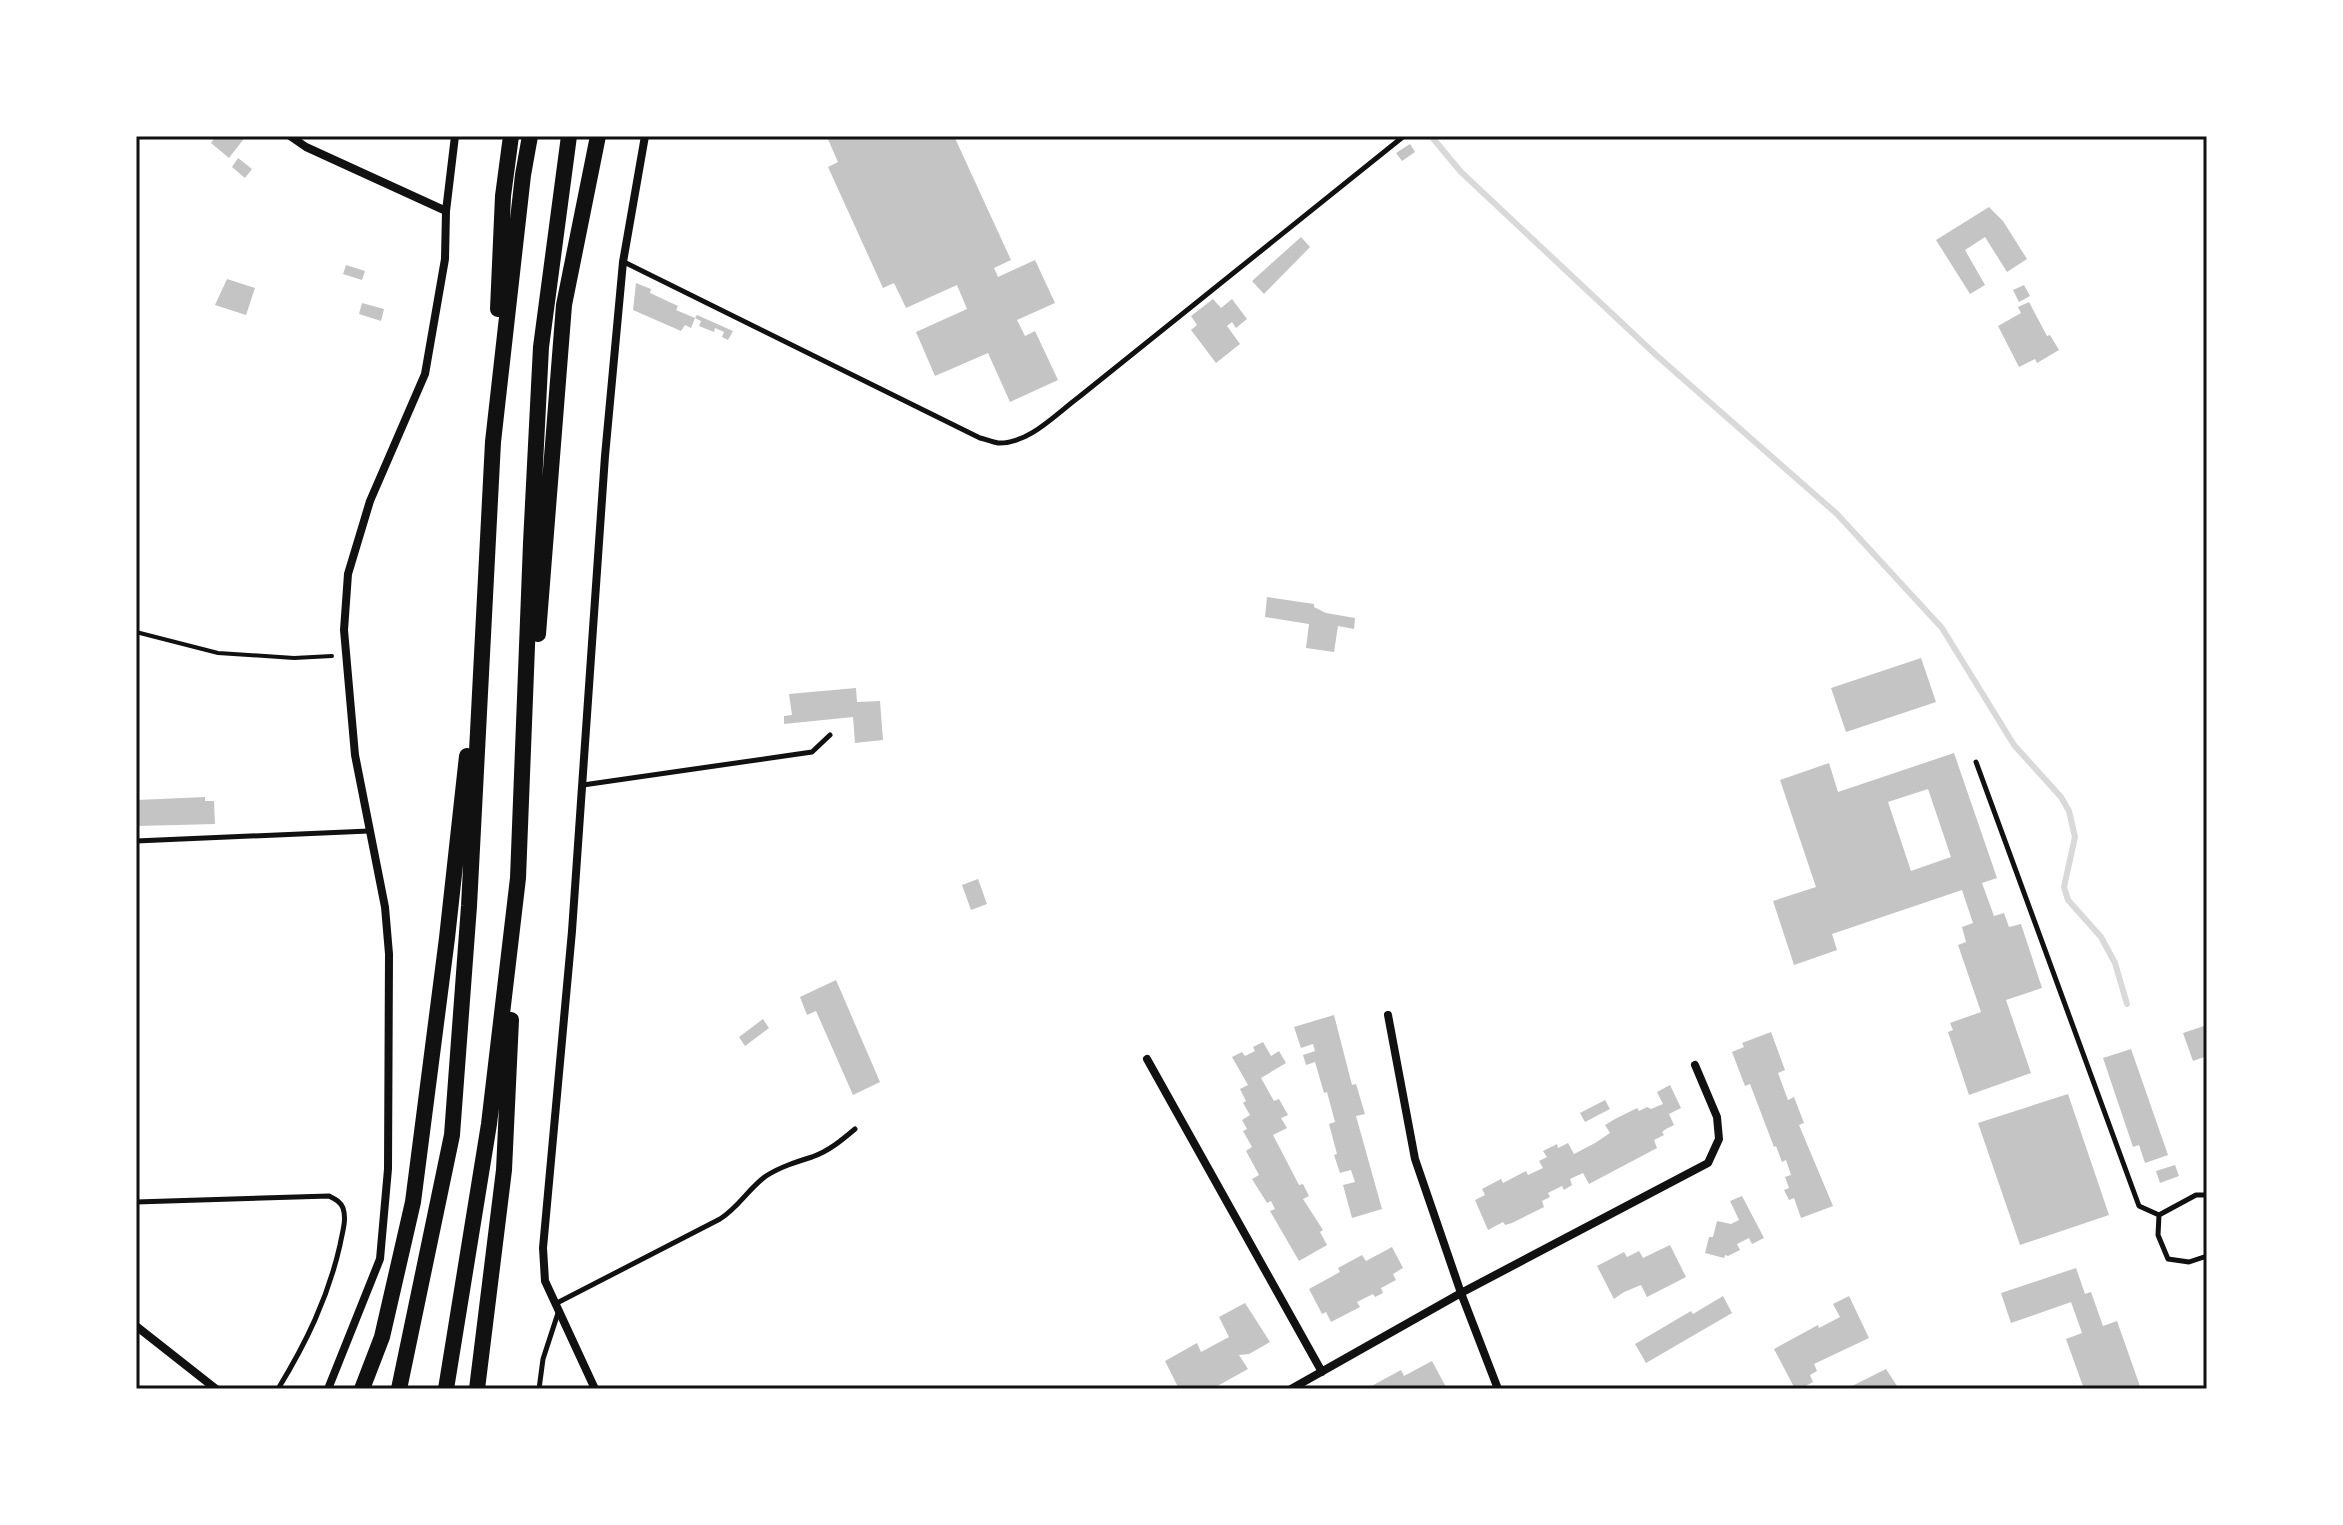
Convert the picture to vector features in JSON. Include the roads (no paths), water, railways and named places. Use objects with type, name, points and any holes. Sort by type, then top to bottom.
[{"type":"highway","points":[[399,1389],[452,1135],[469,906],[503,196],[511,136]]},
{"type":"highway","points":[[493,442],[530,136]]},
{"type":"highway","points":[[477,1389],[504,1170],[541,347],[569,136]]},
{"type":"highway","points":[[446,1389],[489,1124],[518,878],[564,305],[598,136]]},
{"type":"highway","points":[[362,1389],[382,1337],[413,1202],[447,938],[485,591]]},
{"type":"street","points":[[290,136],[306,147],[446,211]]},
{"type":"street","points":[[328,1389],[380,1259],[388,1169],[389,954],[385,907],[355,755],[344,630],[348,574],[370,501],[425,374],[445,259],[446,211],[455,136]]},
{"type":"street","points":[[595,1389],[545,1281],[543,1248],[583,785],[605,456],[623,262],[645,136]]},
{"type":"street","points":[[1388,1015],[1415,1159],[1498,1389]]},
{"type":"street","points":[[1147,1059],[1322,1372]]},
{"type":"street","points":[[1291,1389],[1461,1293],[1708,1163],[1719,1139],[1717,1117],[1695,1065]]},
{"type":"street","points":[[136,1326],[216,1389]]},
{"type":"lane","points":[[623,262],[980,438],[997,443],[1012,441],[1029,435],[1079,397],[1404,136]]},
{"type":"lane","points":[[583,785],[812,752],[830,735]]},
{"type":"lane","points":[[1976,762],[2139,1206],[2159,1215]]},
{"type":"lane","points":[[136,841],[370,831]]},
{"type":"lane","points":[[539,1389],[556,1309],[734,1211],[746,1193],[765,1177],[831,1148],[855,1129]]},
{"type":"lane","points":[[2159,1215],[2196,1195],[2207,1195]]},
{"type":"lane","points":[[136,1202],[329,1196],[338,1200],[343,1207],[345,1221],[320,1313],[278,1389]]},
{"type":"lane","points":[[2159,1215],[2158,1235],[2168,1259],[2189,1262],[2207,1256]]},
{"type":"waterway","points":[[1431,136],[1461,172],[1656,355],[1837,514],[1942,628],[2014,745],[2061,797],[2069,811],[2075,837],[2064,887],[2068,900],[2101,937],[2115,963],[2127,1004]]}]
